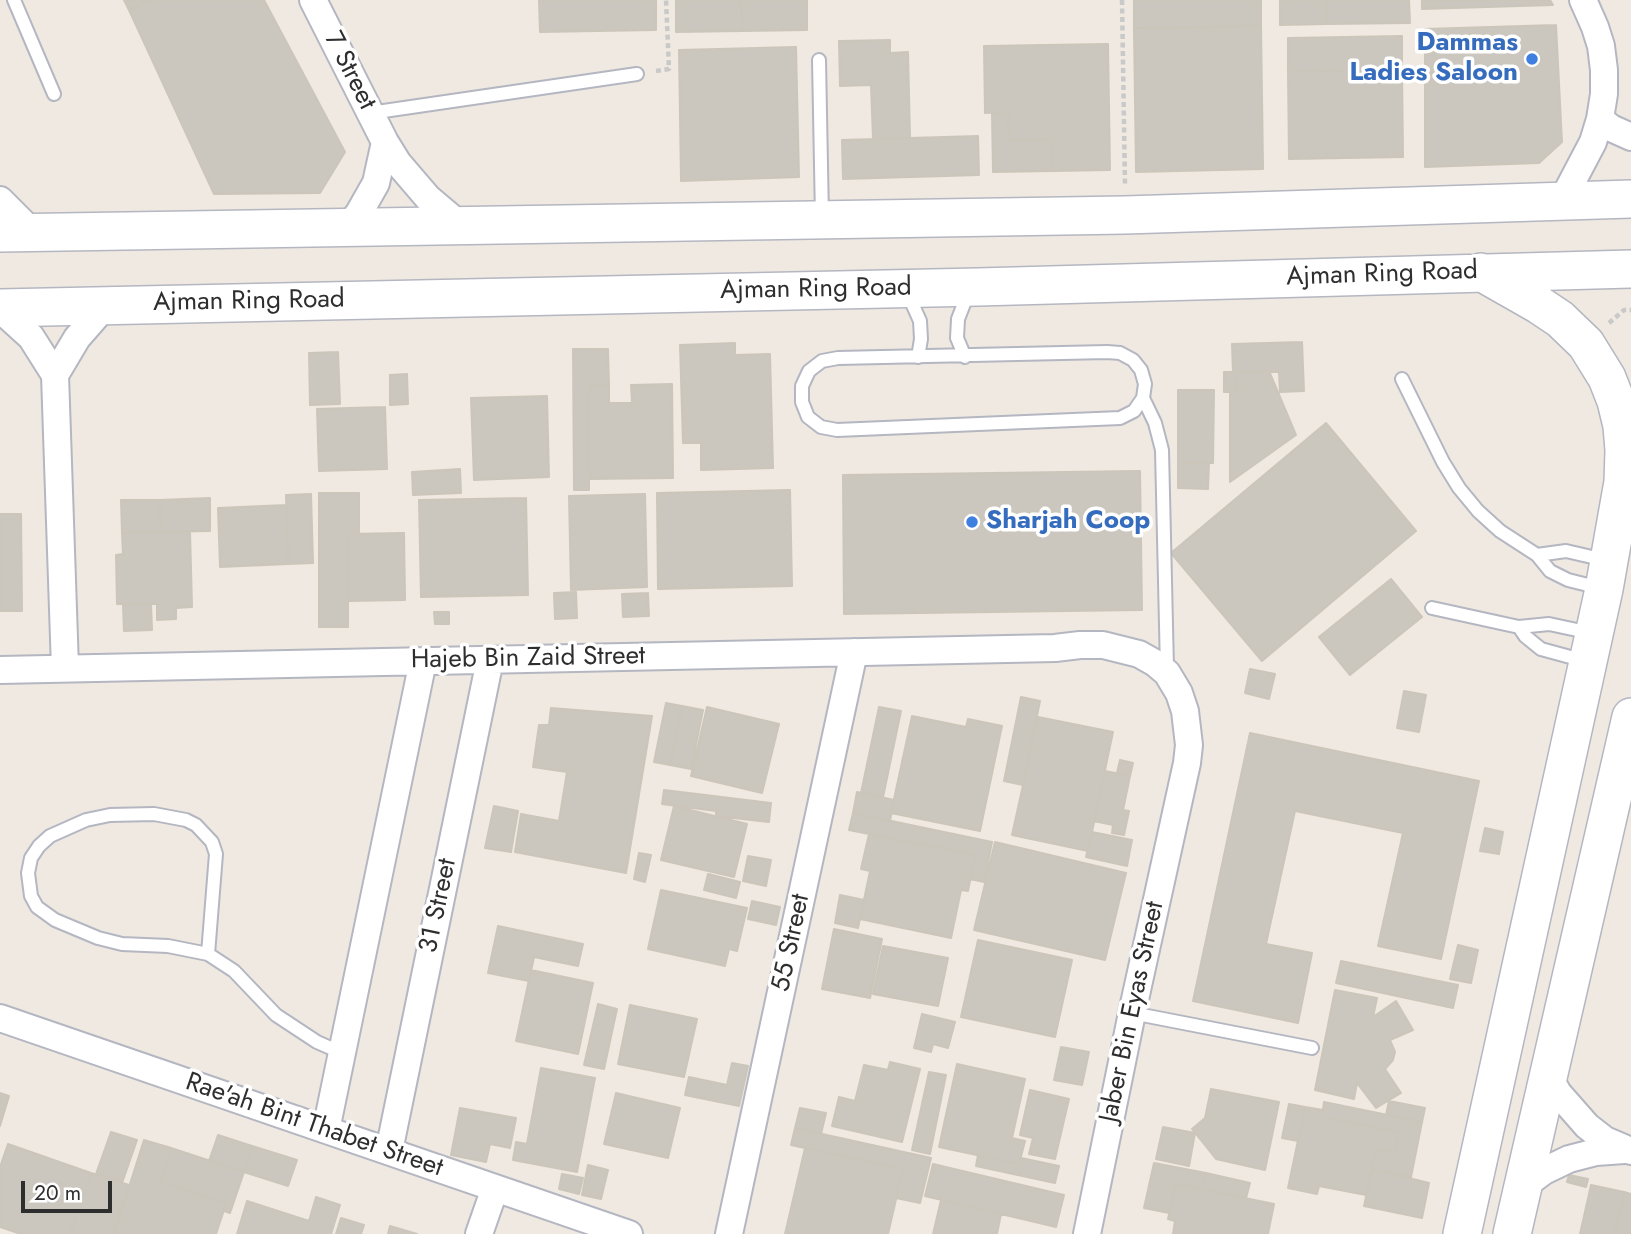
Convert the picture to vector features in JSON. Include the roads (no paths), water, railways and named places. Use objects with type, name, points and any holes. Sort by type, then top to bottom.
[{"type":"main road","points":[[16,232],[1125,215],[1631,199]]},
{"type":"main road","name":"Ajman Ring Road","points":[[0,309],[1631,269]]},
{"type":"main road","points":[[1462,1234],[1592,648],[1627,472],[1622,426],[1607,378],[1595,356],[1560,319],[1480,272]]},
{"type":"main road","points":[[1512,1234],[1631,717]]},
{"type":"street","name":"7 Street","points":[[313,0],[385,142],[414,183],[460,225]]},
{"type":"street","points":[[1562,201],[1593,142],[1604,94],[1603,58],[1595,26],[1583,0]]},
{"type":"street","points":[[1600,118],[1611,128],[1631,137]]},
{"type":"street","name":"7 Street","points":[[348,227],[359,214],[376,183],[385,142]]},
{"type":"street","points":[[0,200],[16,232]]},
{"type":"street","points":[[55,375],[77,338],[105,306]]},
{"type":"street","points":[[0,309],[31,337],[55,375],[65,668]]},
{"type":"street","name":"Jaber Bin Eyas Street","points":[[1055,648],[1080,645],[1120,648],[1155,663],[1167,673],[1179,693],[1185,710],[1189,745],[1087,1234]]},
{"type":"street","name":"Hajeb Bin Zaid Street","points":[[0,670],[1055,648]]},
{"type":"street","name":"Jaber Bin Eyas Street","points":[[1055,648],[1079,657],[1116,661],[1132,666],[1155,683],[1174,713],[1180,789]]},
{"type":"street","name":"55 Street","points":[[729,1234],[855,652]]},
{"type":"street","name":"31 Street","points":[[389,1151],[490,660]]},
{"type":"street","points":[[326,1130],[423,661]]},
{"type":"street","name":"Rae'ah Bint Thabet Street","points":[[0,1018],[629,1234]]},
{"type":"street","points":[[1547,1073],[1571,1111],[1587,1126],[1628,1151]]},
{"type":"street","points":[[1521,1188],[1544,1171],[1569,1159],[1596,1152],[1628,1151]]},
{"type":"street","points":[[479,1234],[495,1188]]},
{"type":"lane","points":[[14,0],[54,94]]},
{"type":"lane","points":[[819,60],[822,219]]},
{"type":"lane","points":[[370,113],[637,74]]},
{"type":"lane","points":[[965,356],[957,338],[958,319],[965,301],[978,287]]},
{"type":"lane","points":[[906,288],[920,321],[918,357]]},
{"type":"lane","points":[[1120,353],[1133,360],[1141,370],[1145,384],[1143,398],[1134,411],[1120,418],[837,430],[821,427],[808,417],[802,402],[802,386],[809,371],[822,361],[838,358],[965,356],[1120,353]]},
{"type":"lane","points":[[1402,379],[1443,462],[1478,511],[1559,576],[1607,575]]},
{"type":"lane","points":[[1143,398],[1155,424],[1162,450],[1167,673]]},
{"type":"lane","points":[[1536,555],[1556,550],[1566,551],[1607,575]]},
{"type":"lane","points":[[1432,608],[1519,627],[1549,624],[1592,648]]},
{"type":"lane","points":[[1519,627],[1525,636],[1541,649],[1592,648]]},
{"type":"lane","points":[[208,954],[216,855],[212,842],[196,825],[186,820],[154,814],[110,815],[86,820],[50,836],[31,858],[28,873],[31,896],[37,906],[55,920],[97,939],[121,944],[169,946],[208,954],[234,971],[276,1015],[317,1042],[342,1053]]},
{"type":"lane","points":[[1132,1013],[1312,1048]]},
{"type":"place","name":"Dammas Ladies Saloon","points":[[1532,59]]},
{"type":"place","name":"Sharjah Coop","points":[[972,522]]}]
